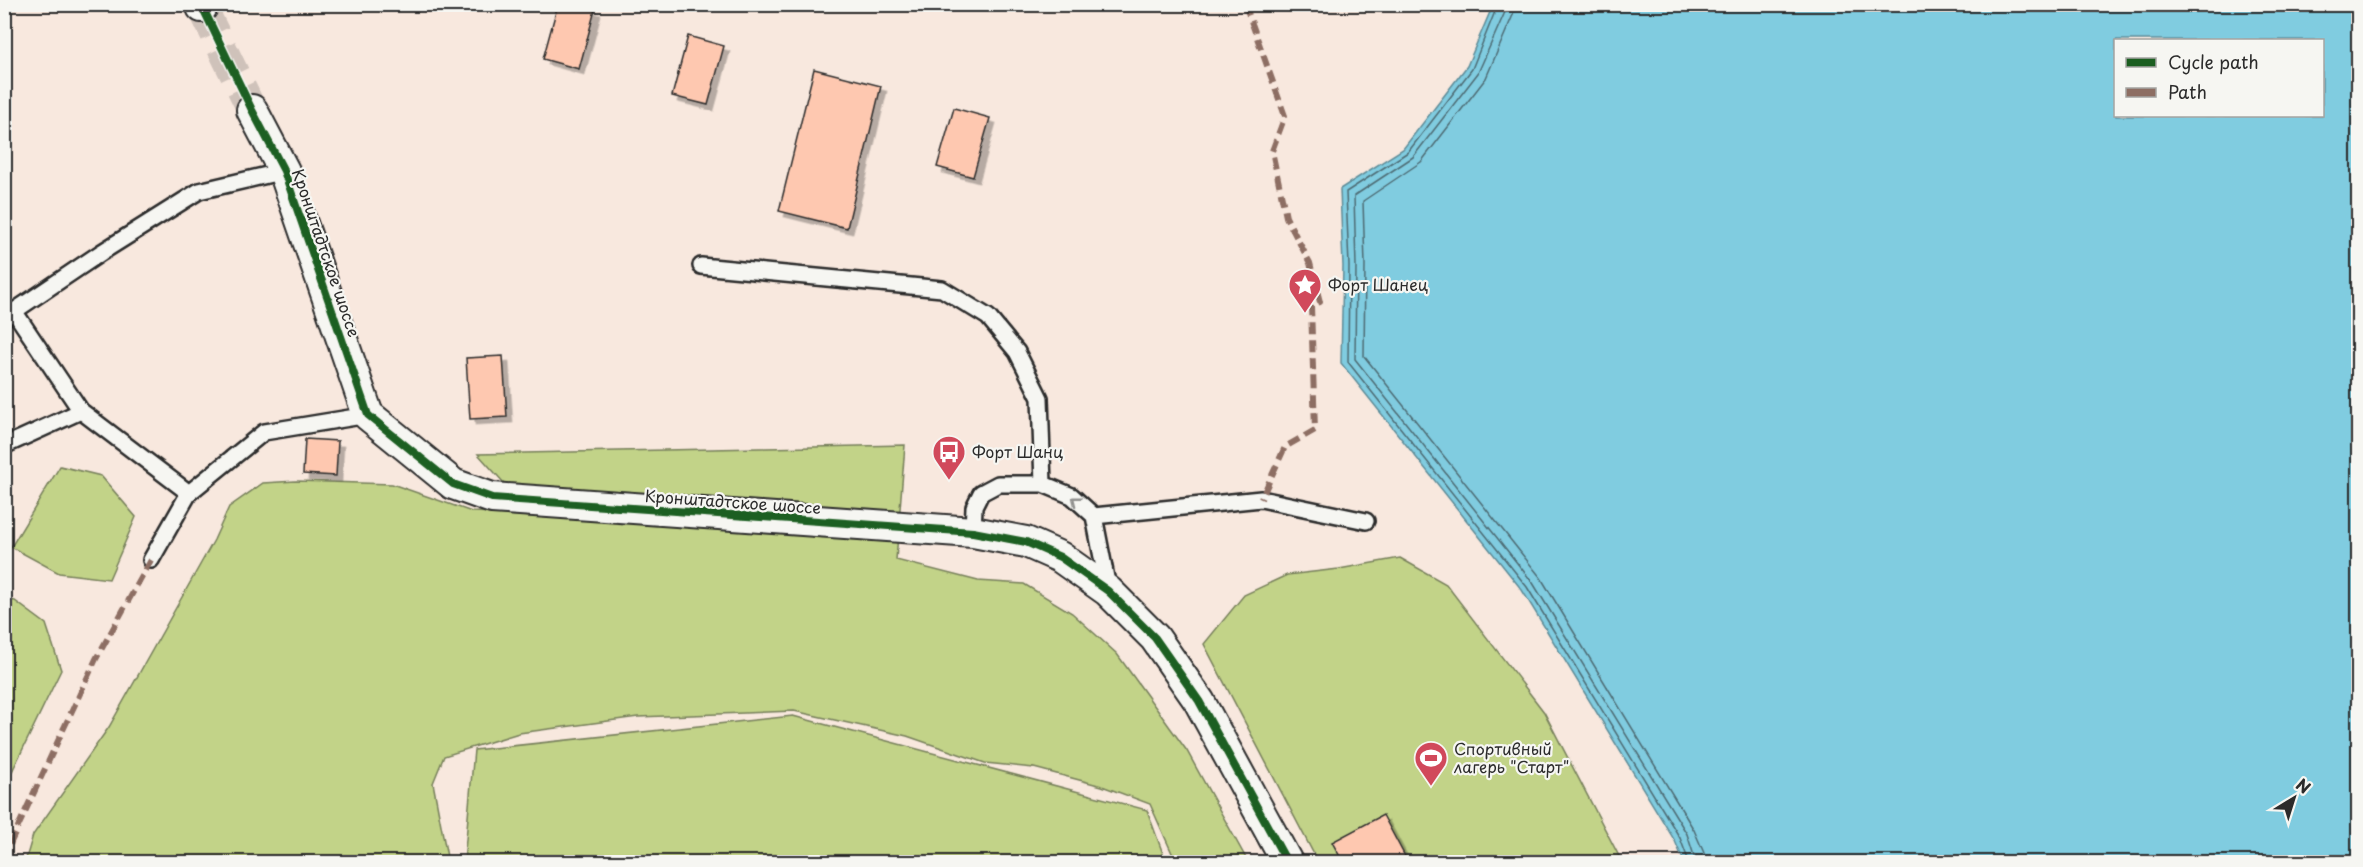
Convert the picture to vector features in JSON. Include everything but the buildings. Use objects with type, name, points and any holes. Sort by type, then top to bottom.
[{"type":"street","name":"Кронштадтское шоссе","points":[[252,110],[284,171],[368,415],[453,483],[492,498],[973,532],[1026,542],[1060,557],[1108,591],[1155,638],[1199,701],[1287,862]]},
{"type":"lane","points":[[189,493],[81,411],[9,314],[199,191],[284,171]]},
{"type":"lane","points":[[701,266],[942,289],[988,317],[1017,352],[1040,398],[1043,484]]},
{"type":"lane","points":[[4,446],[81,411]]},
{"type":"lane","points":[[151,560],[189,493],[264,432],[368,415]]},
{"type":"lane","points":[[973,532],[974,507],[981,493],[998,484],[1043,484],[1072,496],[1094,516],[1108,591]]},
{"type":"lane","points":[[1094,516],[1261,499],[1366,521]]},
{"type":"green space","points":[[905,445],[896,560],[978,581],[1024,584],[1072,613],[1117,654],[1187,751],[1248,862],[1176,862],[1150,804],[1102,786],[1034,768],[985,763],[907,736],[794,711],[638,717],[519,733],[444,756],[433,783],[448,862],[25,862],[33,835],[109,727],[214,540],[229,507],[263,483],[296,481],[392,484],[472,512],[532,514],[478,454]]},
{"type":"green space","points":[[60,466],[101,476],[136,517],[109,579],[59,573],[11,547]]},
{"type":"green space","name":"Спортивный лагерь \"Старт\"","points":[[1400,558],[1446,584],[1544,712],[1622,862],[1318,862],[1204,644],[1244,595],[1287,575],[1339,569]]},
{"type":"green space","points":[[5,599],[15,601],[46,624],[61,670],[5,786]]},
{"type":"green space","points":[[793,716],[1147,810],[1166,862],[464,862],[474,750]]},
{"type":"water","points":[[1493,5],[2358,5],[2358,862],[1684,862],[1675,841],[1522,590],[1341,363],[1343,266],[1340,189],[1403,149],[1467,66]]},
{"type":"tunnel","points":[[202,7],[252,110]]},
{"type":"marked path","points":[[1245,4],[1285,116],[1272,151],[1286,217],[1310,263],[1320,302],[1311,306],[1315,430],[1285,447],[1261,499]]},
{"type":"marked path","points":[[5,862],[11,842],[96,659],[151,560]]},
{"type":"cycle path","points":[[201,4],[284,171],[368,415],[453,484],[492,498],[973,532],[1026,542],[1060,557],[1108,591],[1155,638],[1199,701],[1287,862]]},
{"type":"place","name":"Форт Шанец","points":[[1305,314]]},
{"type":"place","name":"Форт Шанц","points":[[949,481]]},
{"type":"place","name":"Спортивный лагерь \"Старт\"","points":[[1431,787]]}]
